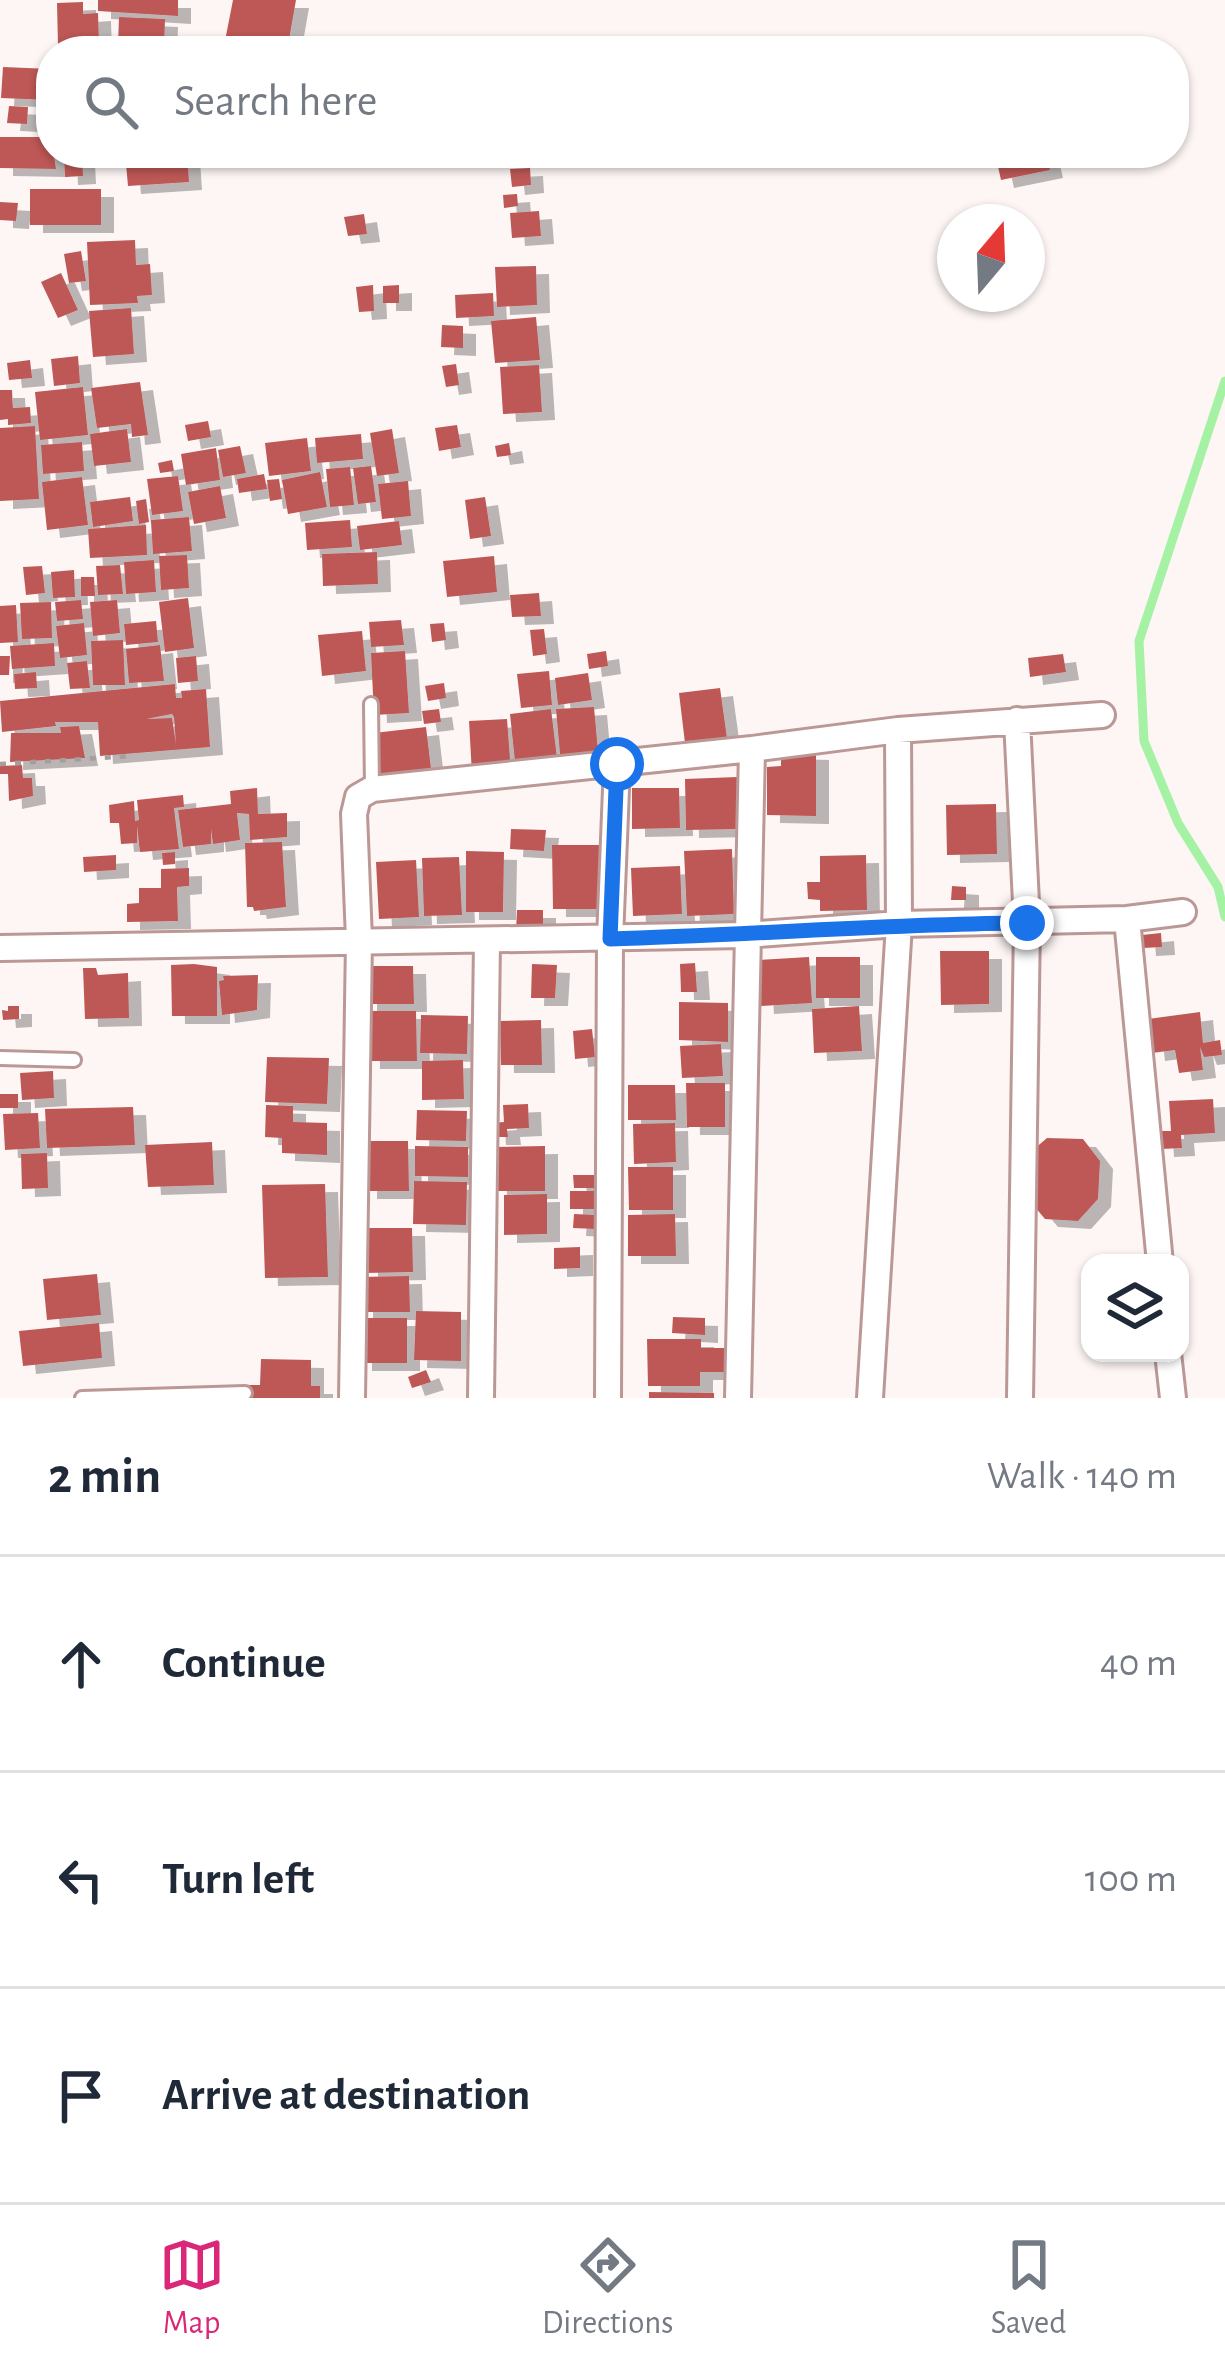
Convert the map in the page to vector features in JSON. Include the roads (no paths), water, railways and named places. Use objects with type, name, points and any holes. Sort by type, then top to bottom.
[{"type":"street","points":[[352,1398],[359,940],[354,814],[358,797],[372,789],[898,730],[1102,715]]},
{"type":"street","points":[[1017,720],[1027,923],[1020,1398]]},
{"type":"street","points":[[870,1398],[899,924],[898,730]]},
{"type":"street","points":[[738,1398],[752,749]]},
{"type":"street","points":[[608,1398],[610,939],[617,764]]},
{"type":"street","points":[[0,948],[745,935],[899,924],[1127,919],[1183,912]]},
{"type":"street","points":[[1127,919],[1159,1254]]},
{"type":"street","points":[[481,1398],[487,941]]},
{"type":"street","points":[[1169,1362],[1173,1398]]},
{"type":"lane","points":[[370,704],[372,789]]},
{"type":"lane","points":[[0,1058],[74,1060]]},
{"type":"lane","points":[[82,1398],[245,1393]]},
{"type":"waterway","points":[[1225,381],[1139,641],[1144,741],[1178,823],[1218,887],[1225,917]]}]
